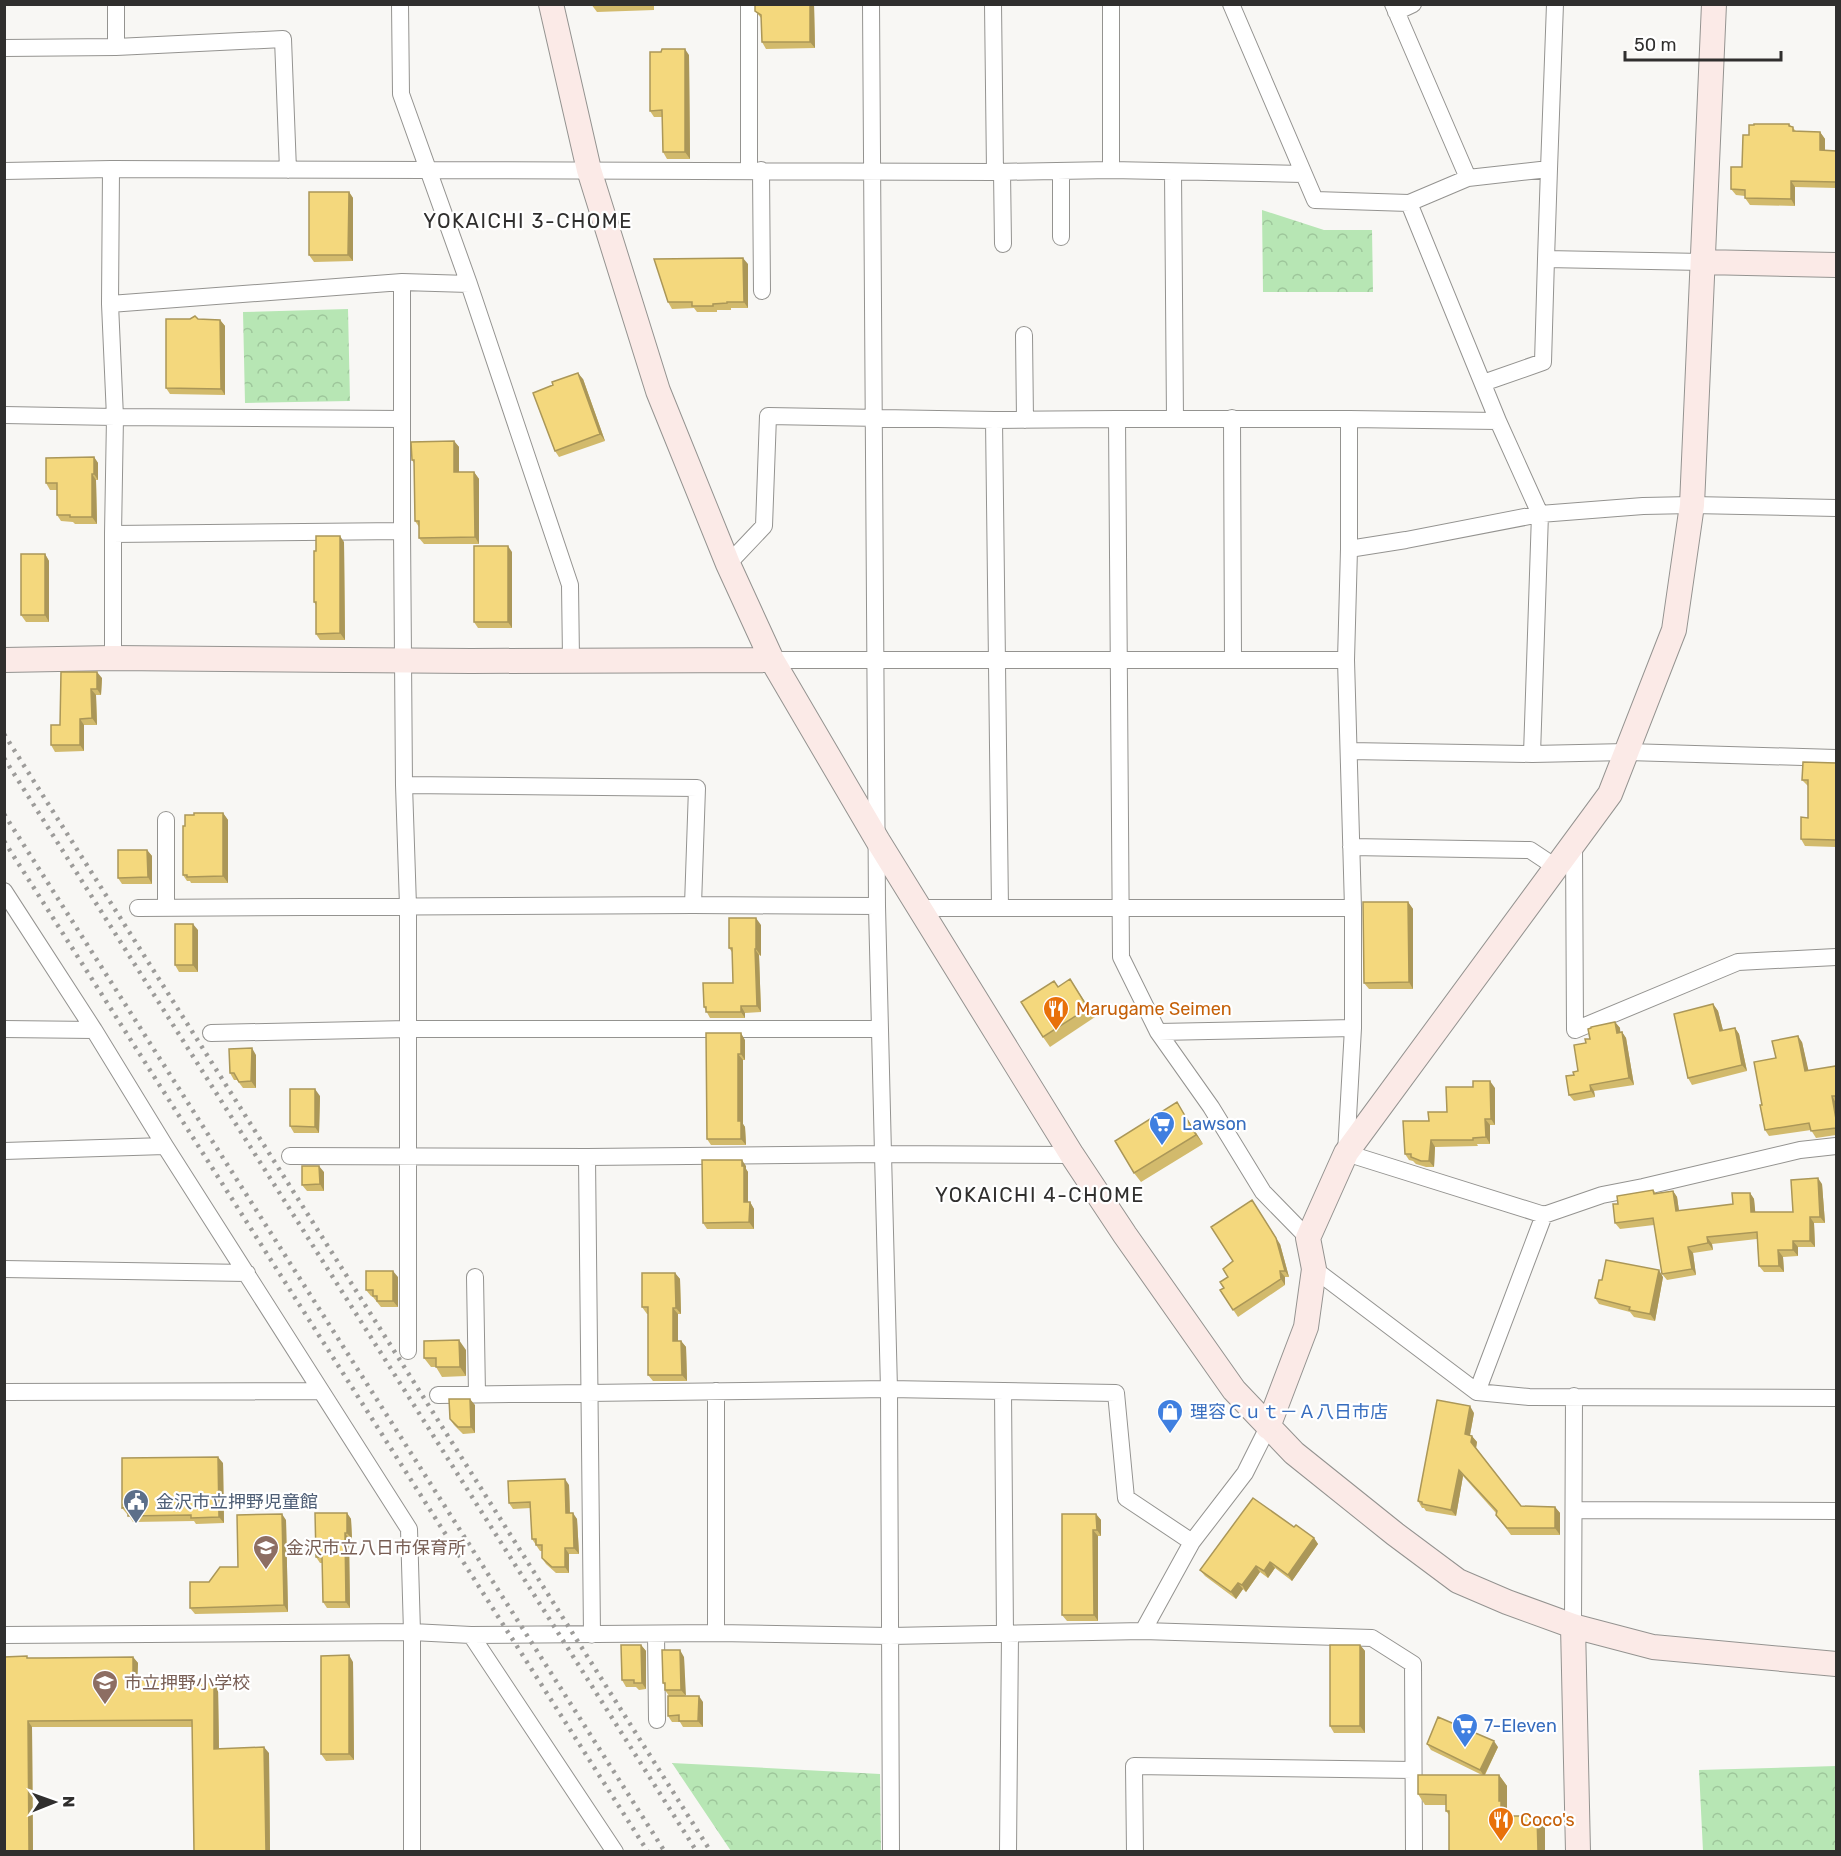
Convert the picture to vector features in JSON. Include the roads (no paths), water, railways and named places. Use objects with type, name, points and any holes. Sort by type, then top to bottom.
[{"type":"street","points":[[116,4],[116,47]]},
{"type":"street","points":[[400,4],[401,94],[469,284],[570,585],[571,659]]},
{"type":"street","points":[[551,4],[589,170],[658,391],[728,564],[772,660],[878,841],[1072,1155],[1185,1323],[1234,1390],[1294,1453],[1458,1581],[1573,1626],[1653,1647],[1836,1664]]},
{"type":"street","points":[[749,4],[762,291]]},
{"type":"street","points":[[871,4],[877,906],[889,1389],[891,1851]]},
{"type":"street","points":[[993,4],[998,172],[1003,244]]},
{"type":"street","points":[[1111,4],[1111,170]]},
{"type":"street","points":[[1231,4],[1315,200],[1409,203],[1468,178],[1549,169]]},
{"type":"street","points":[[1413,4],[1395,8],[1468,178]]},
{"type":"street","points":[[1483,383],[1543,362],[1554,4]]},
{"type":"street","points":[[1308,1238],[1346,1153],[1610,794],[1674,630],[1692,505],[1714,4]]},
{"type":"street","points":[[4,48],[116,47],[283,39],[288,170]]},
{"type":"street","points":[[4,171],[111,168],[428,171],[998,172],[1111,170],[1303,174]]},
{"type":"street","points":[[111,168],[110,304],[115,417],[113,658]]},
{"type":"street","points":[[1061,171],[1061,237]]},
{"type":"street","points":[[1173,172],[1175,419]]},
{"type":"street","points":[[1409,203],[1498,421],[1540,514],[1532,754]]},
{"type":"street","points":[[1546,259],[1836,265]]},
{"type":"street","points":[[110,304],[402,282],[469,284]]},
{"type":"street","points":[[402,282],[404,785],[408,906],[408,1351]]},
{"type":"street","points":[[1024,336],[1025,420]]},
{"type":"street","points":[[4,415],[402,419]]},
{"type":"street","points":[[728,564],[764,526],[768,416],[994,420],[1232,418],[1498,421]]},
{"type":"street","points":[[1232,418],[1233,659]]},
{"type":"street","points":[[1117,419],[1122,957],[1158,1032],[1211,1107],[1263,1192],[1308,1238],[1314,1269],[1306,1327],[1268,1427],[1245,1473],[1192,1542],[1143,1631]]},
{"type":"street","points":[[1346,1153],[1353,1028],[1352,847],[1346,660],[1349,419]]},
{"type":"street","points":[[994,420],[1000,908]]},
{"type":"street","points":[[1349,549],[1540,514],[1643,506],[1692,505],[1836,508]]},
{"type":"street","points":[[113,534],[402,531]]},
{"type":"street","points":[[4,660],[113,658],[471,661],[571,659],[1346,660]]},
{"type":"street","points":[[1349,751],[1532,754],[1626,752],[1836,758]]},
{"type":"street","points":[[404,785],[697,788],[693,905]]},
{"type":"street","points":[[166,820],[166,908]]},
{"type":"street","points":[[1574,845],[1575,1030],[1738,962],[1836,957]]},
{"type":"street","points":[[1352,847],[1530,850],[1557,868]]},
{"type":"street","points":[[6,897],[94,1030],[165,1146],[409,1529],[412,1632],[412,1851]]},
{"type":"street","points":[[138,908],[877,906]]},
{"type":"street","points":[[920,908],[1353,908]]},
{"type":"street","points":[[1158,1032],[1353,1028]]},
{"type":"street","points":[[4,1029],[94,1030]]},
{"type":"street","points":[[212,1033],[408,1029],[879,1029]]},
{"type":"street","points":[[4,1151],[165,1146]]},
{"type":"street","points":[[1346,1153],[1544,1215],[1602,1196],[1800,1150],[1836,1146]]},
{"type":"street","points":[[290,1156],[1072,1155]]},
{"type":"street","points":[[586,1157],[592,1635]]},
{"type":"street","points":[[1477,1392],[1544,1215]]},
{"type":"street","points":[[4,1269],[247,1273]]},
{"type":"street","points":[[1314,1269],[1477,1392],[1529,1397],[1836,1398]]},
{"type":"street","points":[[476,1277],[477,1394]]},
{"type":"street","points":[[438,1395],[889,1389],[1116,1393],[1126,1498],[1192,1542]]},
{"type":"street","points":[[4,1392],[321,1391]]},
{"type":"street","points":[[716,1391],[716,1633]]},
{"type":"street","points":[[1003,1391],[1008,1634],[1008,1851]]},
{"type":"street","points":[[1574,1396],[1573,1626],[1578,1851]]},
{"type":"street","points":[[1574,1510],[1836,1511]]},
{"type":"street","points":[[4,1635],[412,1632],[471,1635],[716,1633],[890,1636],[1143,1631],[1372,1638],[1413,1664],[1414,1851]]},
{"type":"street","points":[[656,1634],[657,1720]]},
{"type":"street","points":[[471,1635],[615,1851]]},
{"type":"street","points":[[1135,1851],[1134,1766],[1413,1770]]},
{"type":"railway","points":[[4,734],[711,1852]]},
{"type":"railway","points":[[4,758],[697,1852]]},
{"type":"railway","points":[[4,814],[665,1852]]},
{"type":"railway","points":[[4,841],[648,1852]]},
{"type":"place","name":"Marugame Seimen","points":[[1056,1032]]},
{"type":"place","name":"Lawson","points":[[1162,1147]]},
{"type":"place","name":"理容Ｃｕｔ－Ａ八日市店","points":[[1170,1435]]},
{"type":"place","name":"金沢市立押野児童館","points":[[136,1525]]},
{"type":"place","name":"金沢市立八日市保育所","points":[[266,1571]]},
{"type":"place","name":"市立押野小学校","points":[[105,1706]]},
{"type":"place","name":"7-Eleven","points":[[1465,1749]]},
{"type":"place","name":"Coco's","points":[[1501,1843]]},
{"type":"district","name":"YOKAICHI 3-CHOME","points":[[528,221]]},
{"type":"district","name":"YOKAICHI 4-CHOME","points":[[1040,1195]]}]
